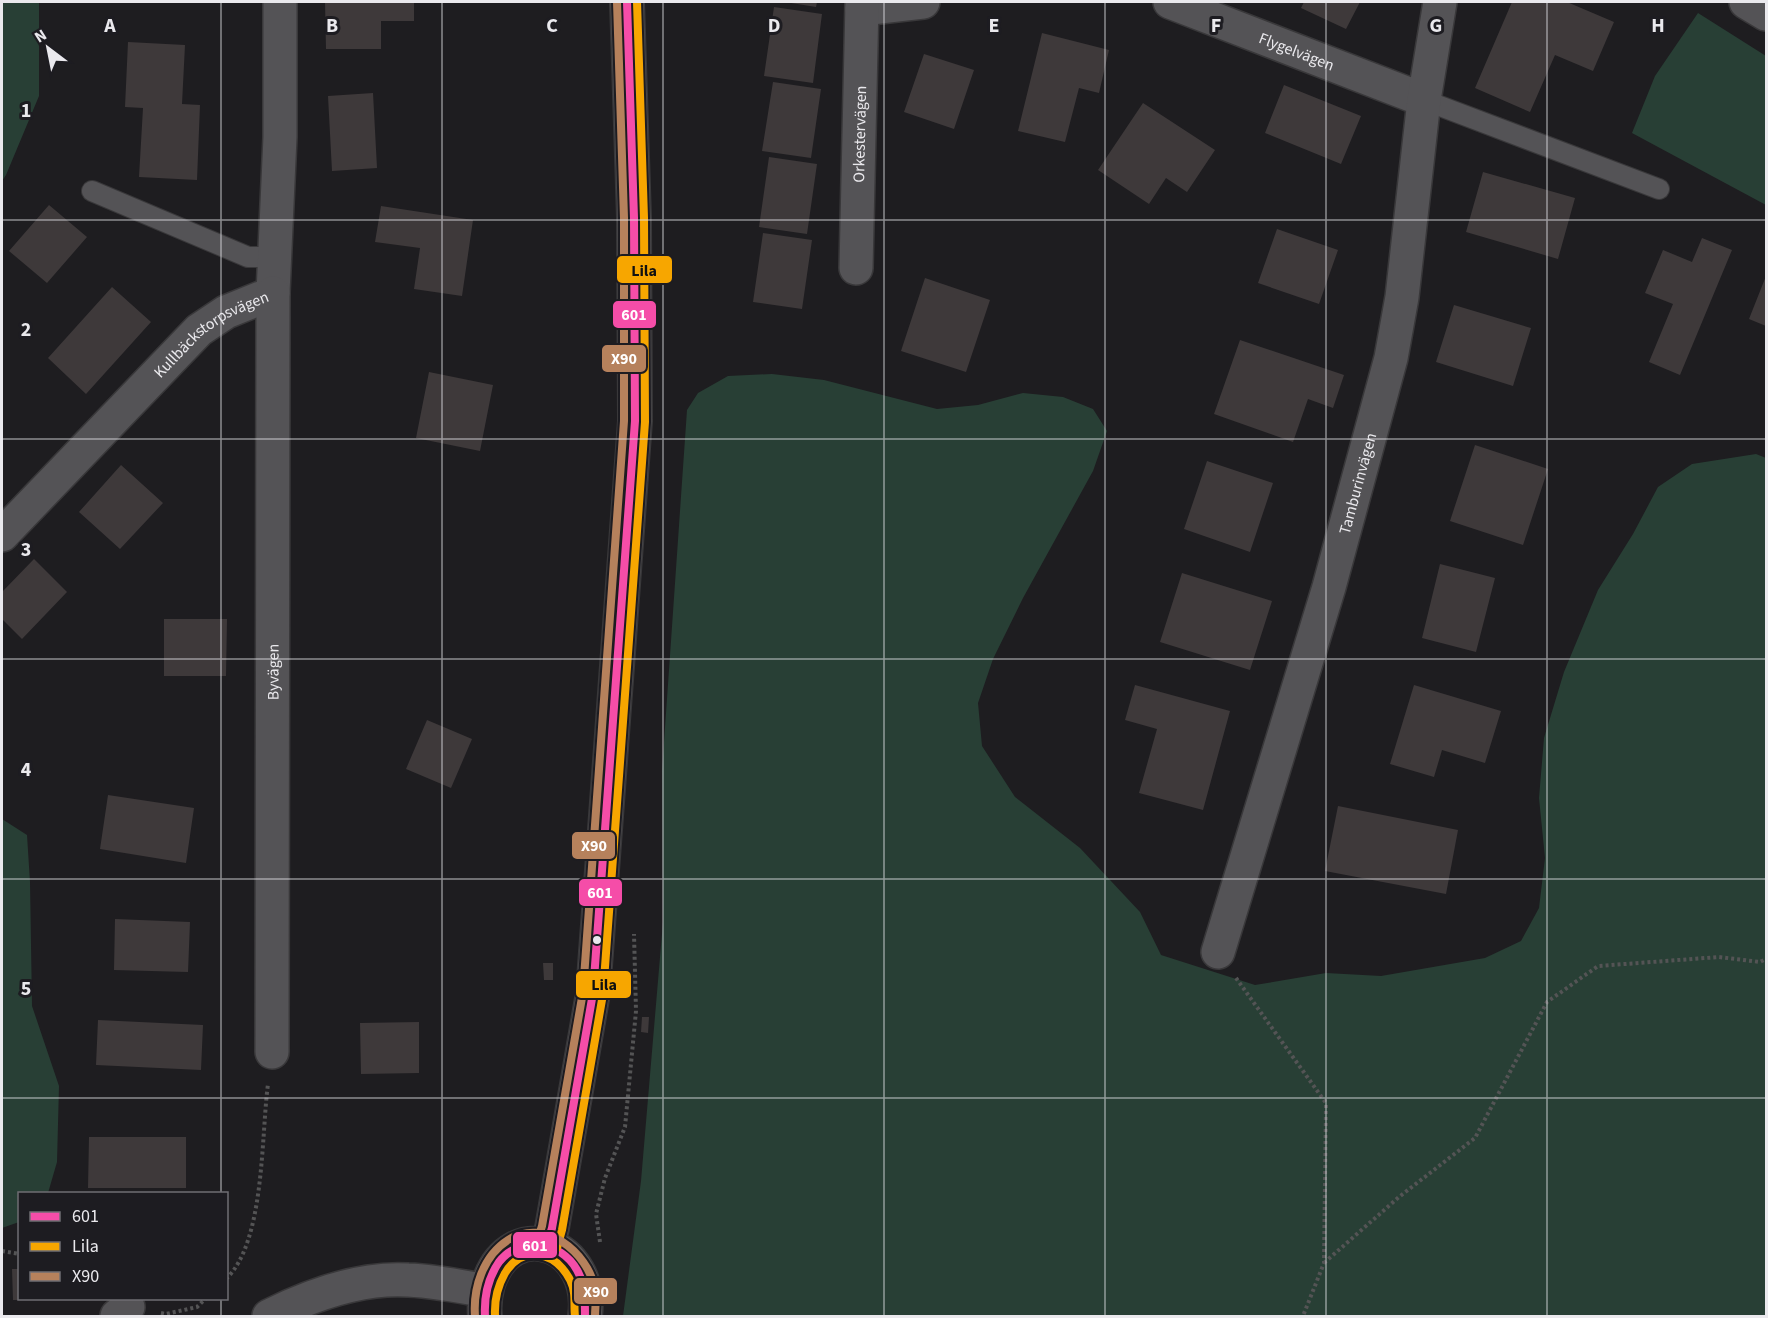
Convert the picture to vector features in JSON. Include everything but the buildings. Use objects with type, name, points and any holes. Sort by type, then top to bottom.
[{"type":"street","name":"Kullbäckstorpsvägen","points":[[2,535],[199,330],[226,312],[273,293],[280,137],[280,2]]},
{"type":"street","points":[[547,1245],[552,1228],[592,993],[635,421],[634,218],[627,2]]},
{"type":"street","points":[[862,5],[923,2]]},
{"type":"street","name":"Flygelvägen","points":[[1170,2],[1424,100]]},
{"type":"street","name":"Tamburinvägen","points":[[1218,952],[1329,587],[1391,358],[1402,297],[1424,100],[1440,2]]},
{"type":"street","points":[[1746,2],[1767,14]]},
{"type":"street","name":"Orkestervägen","points":[[856,268],[862,5]]},
{"type":"street","name":"Byvägen","points":[[272,1052],[273,293]]},
{"type":"street","points":[[269,1317],[315,1295],[362,1283],[406,1279],[486,1304],[492,1271],[500,1260],[509,1252],[530,1245],[547,1245],[569,1257],[577,1269],[587,1302],[585,1317]]},
{"type":"lane","points":[[1424,100],[1659,189]]},
{"type":"lane","points":[[92,191],[248,257],[274,257]]},
{"type":"path","points":[[1218,952],[1326,1103],[1324,1263],[1304,1317]]},
{"type":"path","points":[[1324,1263],[1399,1197],[1475,1138],[1547,1002],[1599,966],[1719,957],[1760,962],[1767,959]]},
{"type":"path","points":[[228,1277],[234,1272],[247,1246],[257,1198],[272,1052]]},
{"type":"path","points":[[2,1251],[18,1254]]},
{"type":"path","points":[[122,1312],[166,1314],[197,1307],[206,1300]]},
{"type":"green space","points":[[2,2],[39,2],[39,96],[2,181]]},
{"type":"green space","points":[[1698,13],[1766,56],[1766,205],[1632,133],[1655,76]]},
{"type":"green space","points":[[772,374],[824,380],[937,409],[978,405],[1023,393],[1063,397],[1093,409],[1107,431],[1093,471],[1023,598],[993,659],[978,703],[982,746],[1015,797],[1080,848],[1140,912],[1161,955],[1255,985],[1326,973],[1381,976],[1485,958],[1521,941],[1539,908],[1545,858],[1539,798],[1544,738],[1564,672],[1598,590],[1633,534],[1658,487],[1692,464],[1756,454],[1766,458],[1766,1316],[623,1316],[641,1181],[663,922],[662,771],[687,410],[698,393],[728,376]]},
{"type":"green space","points":[[2,819],[27,835],[32,1006],[59,1086],[57,1162],[48,1192],[18,1192],[18,1222],[2,1228]]},
{"type":"transit line","name":"X90","points":[[537,1242],[542,1226],[583,992],[624,421],[624,218],[617,2]]},
{"type":"transit line","name":"601","points":[[547,1245],[552,1228],[593,993],[635,421],[634,218],[627,2]]},
{"type":"transit line","name":"Lila","points":[[557,1248],[603,994],[645,422],[644,218],[637,2]]},
{"type":"transit line","name":"X90","points":[[475,1316],[478,1284],[492,1255],[508,1240],[522,1234],[536,1233],[562,1242],[583,1262],[595,1288],[595,1316]]},
{"type":"transit line","name":"601","points":[[485,1316],[487,1288],[499,1262],[508,1253],[529,1245],[551,1248],[570,1260],[580,1275],[583,1286],[585,1316]]},
{"type":"transit line","name":"Lila","points":[[495,1315],[497,1295],[504,1274],[518,1259],[527,1255],[538,1255],[554,1261],[568,1277],[573,1290],[575,1316]]}]
